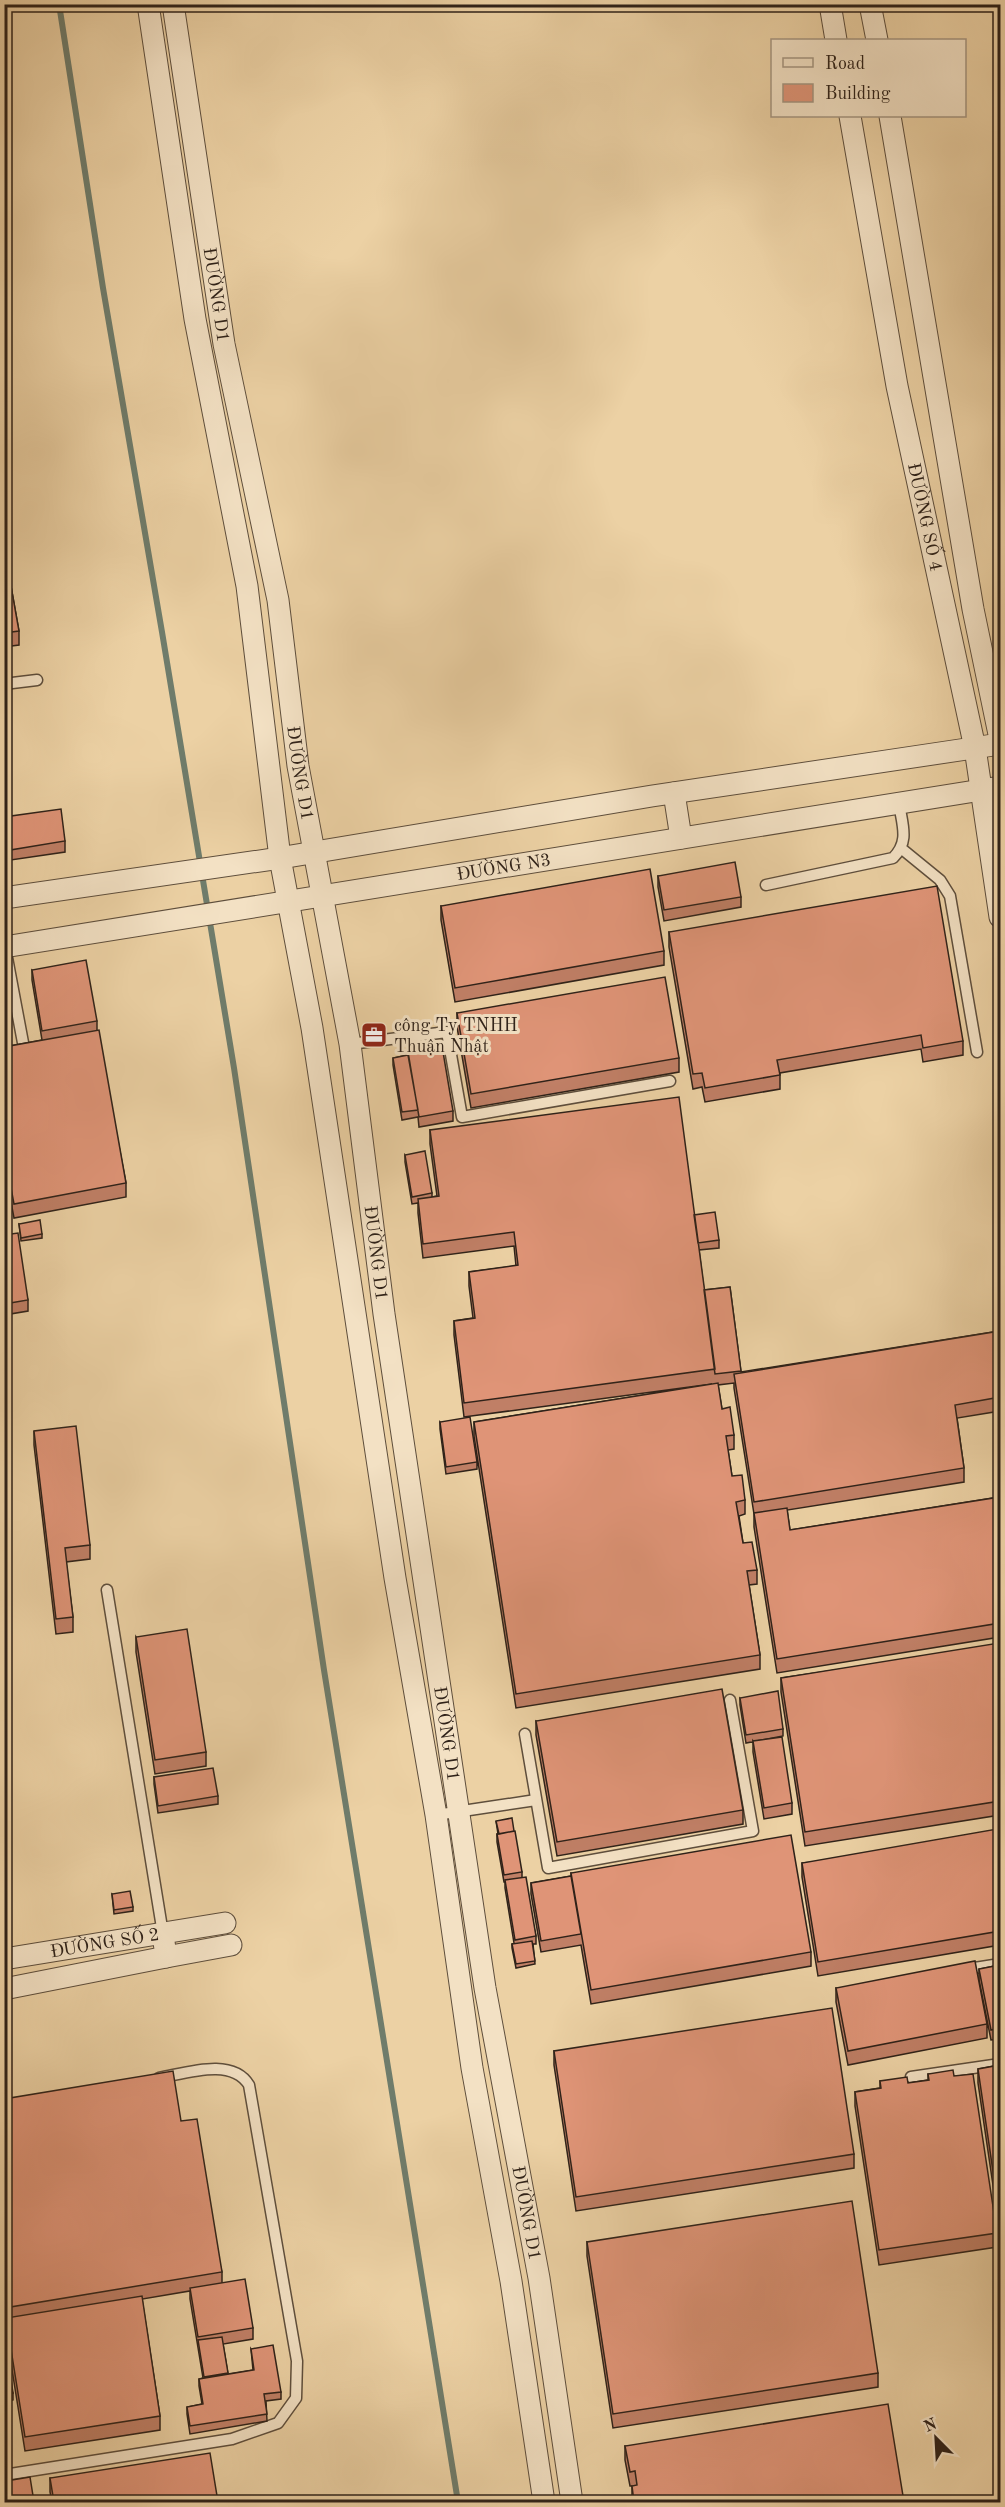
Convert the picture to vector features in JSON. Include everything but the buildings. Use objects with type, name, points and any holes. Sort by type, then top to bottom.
[{"type":"street","name":"ĐƯỜNG D1","points":[[148,4],[195,319],[247,586],[280,858],[312,1028],[394,1566],[436,1815],[472,2068],[510,2280],[544,2502]]},
{"type":"street","name":"ĐƯỜNG D1","points":[[173,4],[224,344],[278,600],[298,766],[350,1044],[384,1314],[485,1988],[539,2278],[572,2502]]},
{"type":"street","points":[[830,4],[836,39]]},
{"type":"street","points":[[870,4],[877,39]]},
{"type":"street","name":"ĐƯỜNG SỐ 4","points":[[850,117],[897,386],[975,748],[990,789],[1000,917]]},
{"type":"street","name":"ĐƯỜNG SỐ 4","points":[[890,117],[973,609],[1000,739]]},
{"type":"street","points":[[4,898],[229,866],[674,793],[1000,744]]},
{"type":"street","name":"ĐƯỜNG N3","points":[[4,947],[237,911],[323,894],[990,789]]},
{"type":"street","points":[[674,793],[681,838]]},
{"type":"street","points":[[356,1319],[384,1314]]},
{"type":"street","points":[[163,1934],[225,1923]]},
{"type":"street","name":"ĐƯỜNG SỐ 2","points":[[4,1959],[163,1934],[166,1957],[4,1989]]},
{"type":"street","points":[[166,1957],[231,1945]]},
{"type":"street","points":[[510,2280],[539,2278]]},
{"type":"lane","points":[[4,684],[37,680]]},
{"type":"lane","points":[[766,885],[893,858],[902,849],[904,839],[899,803]]},
{"type":"lane","points":[[902,849],[940,880],[950,896],[977,1052]]},
{"type":"lane","points":[[4,947],[24,1048]]},
{"type":"lane","points":[[350,1044],[447,1032],[462,1117],[670,1081]]},
{"type":"lane","points":[[106,1590],[163,1934]]},
{"type":"lane","points":[[525,1734],[548,1868],[753,1831],[730,1700]]},
{"type":"lane","points":[[436,1815],[536,1800]]},
{"type":"lane","points":[[954,1972],[1000,1964]]},
{"type":"lane","points":[[911,2077],[1000,2064]]},
{"type":"lane","points":[[4,2475],[232,2439],[278,2423],[296,2398],[297,2361],[249,2085],[243,2075],[230,2069],[151,2079]]},
{"type":"waterway","points":[[59,4],[103,288],[234,1068],[324,1670],[458,2502]]},
{"type":"place","name":"công Ty TNHH Thuận Nhật","points":[[374,1035]]}]
